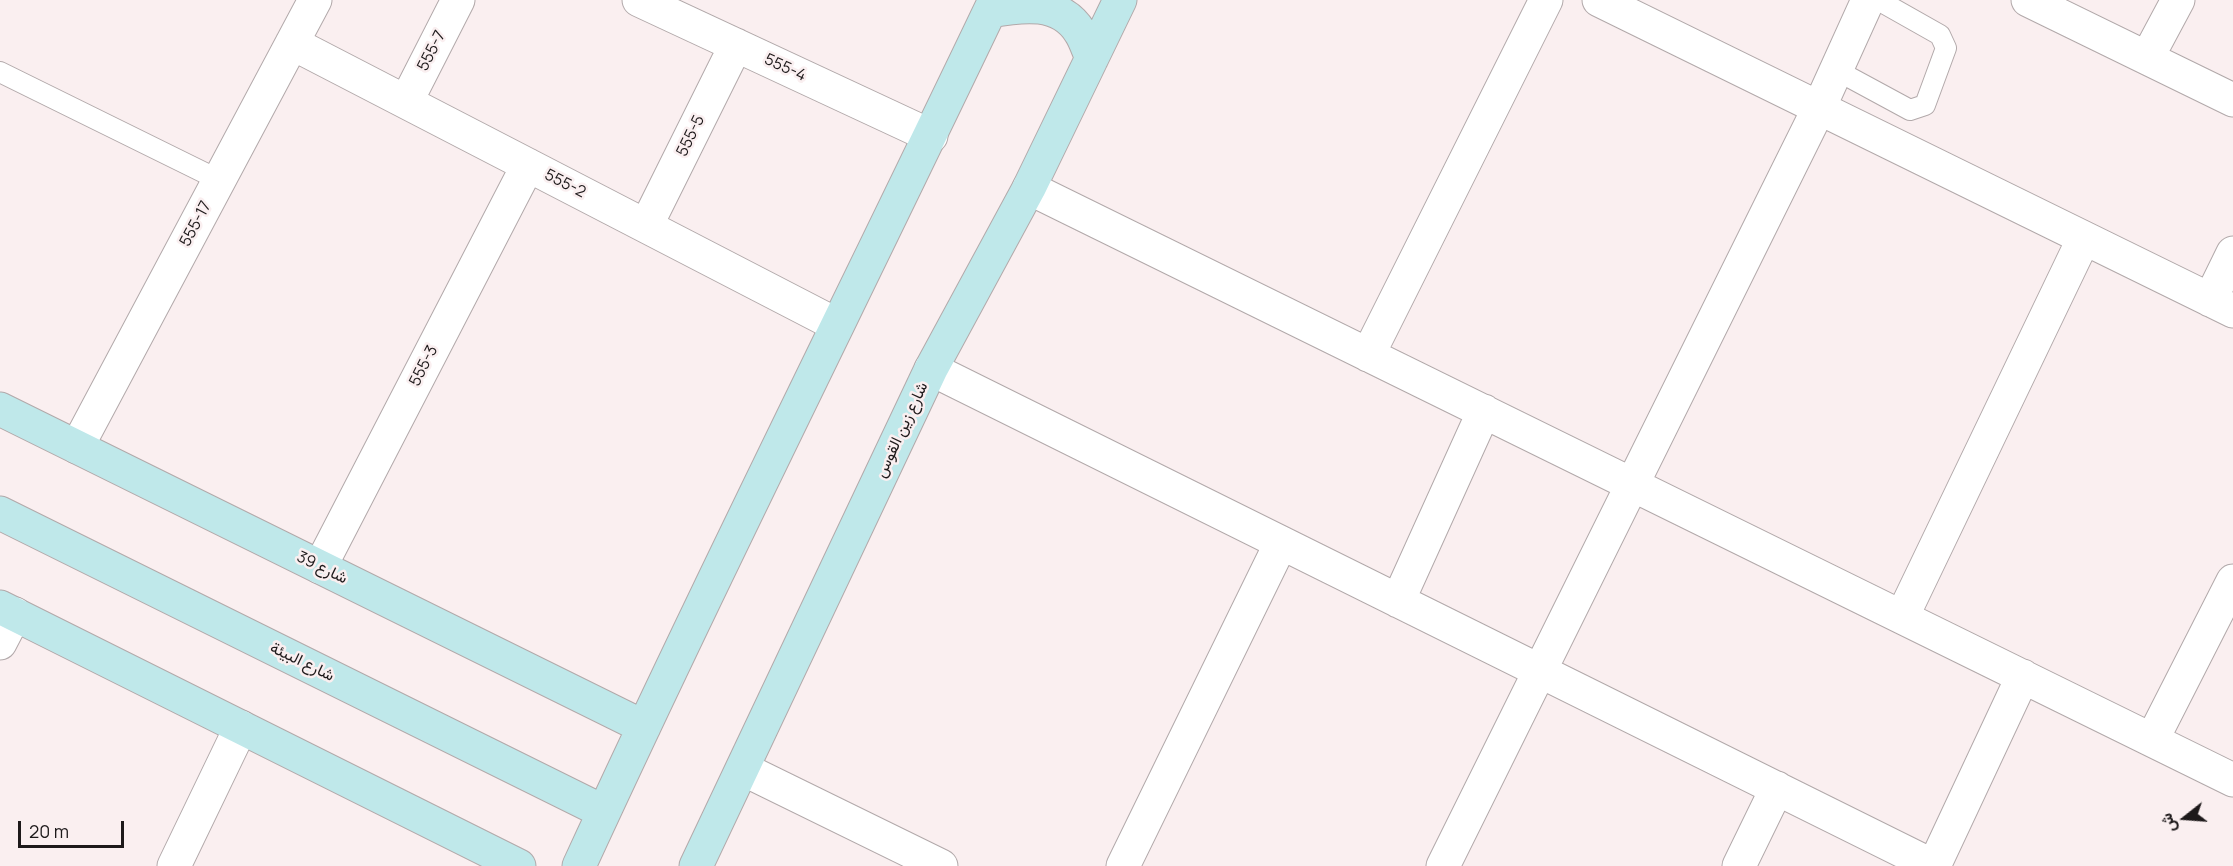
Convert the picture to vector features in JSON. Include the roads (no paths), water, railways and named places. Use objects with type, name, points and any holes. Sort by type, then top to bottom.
[{"type":"main road","name":"شارع زين القوس","points":[[696,866],[931,369],[1029,188],[1120,0]]},
{"type":"main road","points":[[579,866],[837,325],[993,5],[1046,7],[1063,12],[1080,31],[1092,58]]},
{"type":"main road","name":"شارع 39","points":[[0,409],[644,727]]},
{"type":"main road","name":"شارع البيئة","points":[[0,513],[604,812]]},
{"type":"main road","points":[[7,611],[519,866]]},
{"type":"street","name":"555-17","points":[[77,447],[315,0]]},
{"type":"street","name":"555-7","points":[[406,102],[458,0]]},
{"type":"street","name":"555-4","points":[[639,0],[931,136]]},
{"type":"street","points":[[1368,355],[1546,0]]},
{"type":"street","points":[[1599,0],[2222,306],[2233,253]]},
{"type":"street","points":[[1443,866],[1819,108],[1868,0]]},
{"type":"street","points":[[2028,0],[2233,100]]},
{"type":"street","points":[[2147,58],[2178,0]]},
{"type":"street","name":"555-2","points":[[292,43],[837,325]]},
{"type":"street","name":"555-5","points":[[646,226],[736,45]]},
{"type":"street","name":"555-3","points":[[320,567],[528,165]]},
{"type":"street","points":[[1029,188],[2233,780]]},
{"type":"street","points":[[1902,617],[2084,238]]},
{"type":"street","points":[[931,369],[1934,866],[2024,676]]},
{"type":"street","points":[[1398,601],[1484,411]]},
{"type":"street","points":[[1123,866],[1281,543]]},
{"type":"street","points":[[2152,740],[2233,581]]},
{"type":"street","points":[[0,643],[7,611]]},
{"type":"street","points":[[174,866],[241,727]]},
{"type":"street","points":[[743,769],[941,866]]},
{"type":"street","points":[[1739,866],[1777,788]]},
{"type":"lane","points":[[1836,70],[1910,110],[1924,105],[1946,48],[1940,35],[1878,0]]},
{"type":"lane","points":[[0,72],[219,180]]}]
